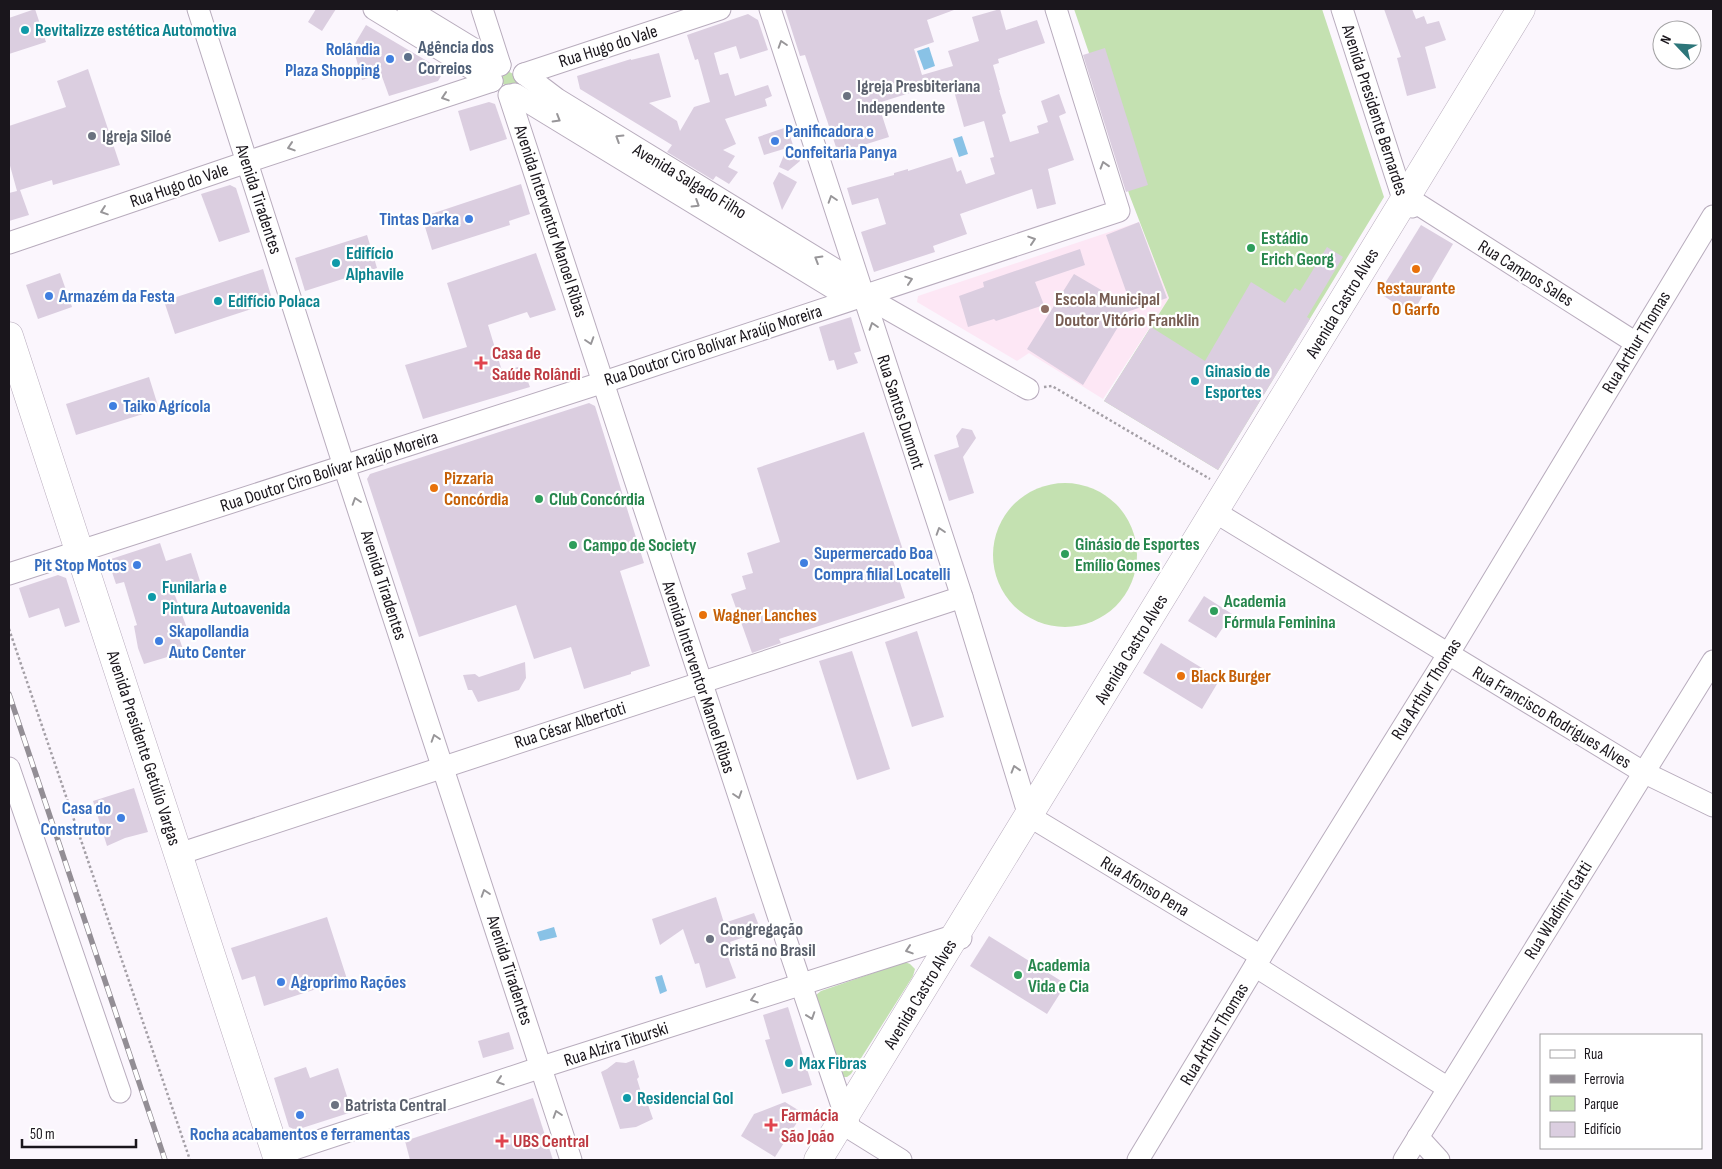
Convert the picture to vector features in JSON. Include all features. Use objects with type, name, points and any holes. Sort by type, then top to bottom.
[{"type":"main road","name":"Avenida Castro Alves","points":[[1497,60],[1521,9]]},
{"type":"main road","name":"Avenida Castro Alves","points":[[818,1160],[848,1122],[1497,60],[1534,9]]},
{"type":"main road","name":"Avenida Presidente Getúlio Vargas","points":[[9,336],[277,1158]]},
{"type":"main road","name":"Avenida Castro Alves","points":[[832,1160],[848,1122]]},
{"type":"street","name":"Avenida Tiradentes","points":[[198,9],[344,466],[571,1160]]},
{"type":"street","points":[[374,9],[496,73]]},
{"type":"street","points":[[408,9],[496,73]]},
{"type":"street","points":[[482,9],[496,73],[497,92],[504,96],[520,91],[524,83],[524,74],[519,67],[511,63],[496,73]]},
{"type":"street","name":"Rua Hugo do Vale","points":[[524,74],[720,9]]},
{"type":"street","name":"Rua Santos Dumont","points":[[770,9],[858,293],[962,598],[1034,819]]},
{"type":"street","name":"Rua Doutor Ciro Bolívar Araújo Moreira","points":[[9,574],[604,382],[858,293],[1119,212],[1056,9]]},
{"type":"street","name":"Avenida Presidente Bernardes","points":[[1342,9],[1413,199]]},
{"type":"street","name":"Avenida Presidente Bernardes","points":[[1356,9],[1413,199]]},
{"type":"street","name":"Rua Hugo do Vale","points":[[9,243],[247,162],[496,73]]},
{"type":"street","name":"Avenida Salgado Filho","points":[[524,74],[664,175]]},
{"type":"street","name":"Avenida Salgado Filho","points":[[512,95],[664,175],[858,293],[1028,389]]},
{"type":"street","name":"Avenida Interventor Manoel Ribas","points":[[512,95],[700,682],[848,1122]]},
{"type":"street","name":"Rua Campos Sales","points":[[1413,199],[1636,343]]},
{"type":"street","name":"Rua Arthur Thomas","points":[[1138,1160],[1713,216]]},
{"type":"street","name":"Rua Francisco Rodrigues Alves","points":[[1223,506],[1448,653],[1643,772],[1713,806]]},
{"type":"street","name":"Rua César Albertoti","points":[[179,854],[700,682],[962,598]]},
{"type":"street","name":"Rua Wladimir Gatti","points":[[1404,1160],[1713,661]]},
{"type":"street","points":[[9,768],[120,1092]]},
{"type":"street","name":"Rua Afonso Pena","points":[[1034,819],[1258,961],[1448,1088]]},
{"type":"street","name":"Rua Alzira Tiburski","points":[[277,1158],[542,1067],[801,984],[960,938]]},
{"type":"street","points":[[848,1122],[901,1160]]},
{"type":"street","points":[[1418,1137],[1439,1160]]},
{"type":"path","points":[[1028,389],[1052,386],[1223,506]]},
{"type":"path","points":[[9,629],[190,1160]]},
{"type":"shaded area","name":"Escola Municipal Doutor Vitório Franklin","points":[[1139,222],[1169,298],[1103,399],[1029,353],[1017,361],[917,302],[918,296]]},
{"type":"green space","name":"Estádio Erich Georg","points":[[1074,9],[1322,9],[1384,197],[1218,470],[1104,401],[1169,298],[1129,194],[1089,53]]},
{"type":"green space","points":[[504,69],[519,77],[522,82],[520,85],[514,89],[499,82],[496,74]]},
{"type":"green space","name":"Ginásio de Esportes Emílio Gomes","points":[[1065,483],[1093,488],[1116,504],[1132,527],[1137,555],[1132,583],[1116,606],[1093,622],[1065,627],[1037,622],[1014,606],[998,583],[993,555],[998,527],[1014,504],[1037,488]]},
{"type":"green space","points":[[905,962],[915,969],[913,976],[851,1074],[843,1077],[816,995],[821,991]]},
{"type":"water","points":[[929,47],[935,66],[924,70],[917,51]]},
{"type":"water","points":[[962,136],[968,154],[959,157],[953,139]]},
{"type":"water","points":[[554,927],[557,937],[540,941],[537,932]]},
{"type":"water","points":[[662,975],[667,991],[660,994],[655,977]]},
{"type":"building","name":"Revitalizze estética Automotiva","points":[[35,9],[46,42],[9,54],[9,18]]},
{"type":"building","points":[[316,9],[336,9],[322,31],[308,22]]},
{"type":"building","points":[[785,9],[954,9],[927,20],[934,42],[914,49],[922,75],[953,66],[948,51],[979,41],[972,17],[1000,9],[1006,30],[1037,20],[1045,43],[998,59],[999,63],[993,65],[1006,113],[1002,115],[1010,142],[1039,133],[1037,126],[1048,122],[1041,101],[1059,94],[1066,113],[1059,116],[1074,160],[1048,169],[1056,204],[1037,209],[1032,189],[960,214],[967,234],[933,246],[935,252],[874,272],[861,232],[886,224],[878,198],[852,205],[847,188],[952,157],[957,172],[961,170],[966,184],[995,174],[990,158],[994,157],[984,121],[964,127],[951,80],[878,103],[889,137],[838,153],[805,55],[800,56]]},
{"type":"building","points":[[1384,9],[1412,9],[1416,19],[1424,16],[1427,24],[1439,21],[1446,40],[1425,47],[1436,88],[1407,96],[1397,58],[1401,57]]},
{"type":"building","points":[[748,14],[758,20],[768,50],[740,59],[736,46],[714,53],[720,75],[728,73],[735,96],[768,85],[772,96],[765,99],[767,106],[725,119],[736,144],[723,150],[735,156],[728,167],[738,172],[729,184],[716,176],[713,180],[667,152],[672,145],[580,89],[577,76],[631,59],[659,53],[671,97],[649,103],[677,121],[680,131],[694,107],[710,102],[698,59],[695,60],[687,35]]},
{"type":"building","name":"Rolândia Plaza Shopping","points":[[366,25],[444,71],[438,81],[389,96],[381,74],[362,80],[353,47]]},
{"type":"building","points":[[1105,48],[1148,185],[1126,192],[1083,55]]},
{"type":"building","points":[[88,69],[120,165],[53,185],[52,180],[20,190],[29,215],[9,221],[9,193],[17,191],[9,162],[9,126],[66,107],[57,81]]},
{"type":"building","points":[[489,102],[495,104],[507,139],[470,151],[458,111]]},
{"type":"building","name":"Panificadora e Confeitaria Panya","points":[[787,127],[800,161],[788,171],[779,167],[787,148],[764,155],[758,137]]},
{"type":"building","points":[[779,172],[797,182],[782,210],[773,183]]},
{"type":"building","name":"Tintas Darka","points":[[521,184],[530,214],[509,221],[510,225],[432,250],[422,217]]},
{"type":"building","points":[[230,185],[236,188],[250,232],[219,242],[201,194]]},
{"type":"building","points":[[1139,222],[1167,298],[1127,312],[1083,385],[1027,349],[1074,274],[1132,308],[1106,235]]},
{"type":"building","name":"Restaurante O Garfo","points":[[1421,225],[1453,244],[1412,314],[1379,293]]},
{"type":"building","name":"Edifício Alphavile","points":[[367,235],[377,268],[305,291],[295,258]]},
{"type":"building","name":"Ginasio de Esportes","points":[[1327,247],[1343,257],[1307,317],[1310,319],[1218,470],[1104,401],[1151,327],[1205,361],[1251,282],[1285,303],[1295,288],[1300,291]]},
{"type":"building","points":[[1080,249],[1085,265],[1035,282],[1044,305],[996,321],[994,319],[968,327],[959,296],[984,287],[983,282]]},
{"type":"building","points":[[536,253],[556,310],[530,318],[527,312],[488,325],[502,371],[522,366],[530,387],[423,419],[405,365],[467,347],[447,283]]},
{"type":"building","name":"Edifício Polaca","points":[[263,269],[273,302],[175,334],[164,301]]},
{"type":"building","name":"Armazém da Festa","points":[[60,273],[72,307],[38,319],[26,285]]},
{"type":"building","points":[[851,317],[861,351],[854,353],[858,363],[837,370],[834,360],[829,361],[819,327]]},
{"type":"building","name":"Taiko Agrícola","points":[[149,377],[159,409],[76,435],[66,404]]},
{"type":"building","points":[[589,403],[595,406],[644,563],[620,571],[650,666],[584,689],[571,647],[534,659],[516,605],[419,637],[367,479],[370,474]]},
{"type":"building","points":[[962,428],[972,430],[976,438],[963,457],[974,493],[949,501],[934,455],[959,447],[956,436]]},
{"type":"building","points":[[864,432],[903,550],[891,554],[905,598],[779,639],[781,643],[752,653],[731,594],[746,589],[742,576],[753,573],[747,553],[780,542],[757,468]]},
{"type":"building","points":[[160,543],[166,561],[191,553],[200,581],[173,590],[188,631],[178,635],[184,652],[144,664],[138,648],[134,626],[137,625],[124,582],[116,584],[108,560]]},
{"type":"building","points":[[58,575],[66,578],[80,622],[65,627],[59,608],[29,618],[19,588]]},
{"type":"building","points":[[1204,596],[1232,614],[1216,638],[1188,621]]},
{"type":"building","points":[[917,631],[944,717],[912,727],[885,642]]},
{"type":"building","name":"Black Burger","points":[[1161,643],[1220,679],[1202,709],[1143,673]]},
{"type":"building","points":[[852,651],[890,769],[857,780],[819,661]]},
{"type":"building","points":[[525,662],[526,678],[519,690],[478,702],[472,690],[468,690],[463,675],[475,674],[479,677]]},
{"type":"building","points":[[134,788],[148,832],[125,838],[107,846],[93,801]]},
{"type":"building","name":"Congregação Cristã no Brasil","points":[[716,897],[724,923],[754,913],[761,931],[730,942],[734,952],[727,954],[736,978],[706,988],[699,963],[695,964],[683,929],[660,945],[652,919]]},
{"type":"building","points":[[327,917],[347,979],[264,1006],[255,976],[242,980],[231,948]]},
{"type":"building","name":"Academia Vida e Cia","points":[[989,936],[1066,984],[1047,1014],[970,966]]},
{"type":"building","name":"Max Fibras","points":[[788,1007],[812,1085],[782,1094],[765,1040],[770,1039],[763,1015]]},
{"type":"building","points":[[509,1032],[514,1049],[483,1058],[478,1041]]},
{"type":"building","name":"Residencial Gol","points":[[634,1060],[644,1102],[647,1102],[653,1119],[636,1127],[620,1129],[601,1072],[616,1062],[626,1063]]},
{"type":"building","points":[[306,1067],[310,1078],[338,1068],[352,1112],[296,1130],[289,1127],[274,1078]]},
{"type":"building","points":[[533,1098],[553,1160],[410,1160],[405,1141]]},
{"type":"building","name":"Farmácia São João","points":[[785,1102],[803,1113],[775,1157],[741,1136],[754,1114]]},
{"type":"railway","points":[[9,694],[165,1160]]},
{"type":"place","name":"Revitalizze estética Automotiva","points":[[25,30]]},
{"type":"place","name":"Agência dos Correios","points":[[408,57]]},
{"type":"place","name":"Rolândia Plaza Shopping","points":[[390,59]]},
{"type":"place","name":"Igreja Presbiteriana Independente","points":[[847,96]]},
{"type":"place","name":"Igreja Siloé","points":[[92,136]]},
{"type":"place","name":"Panificadora e Confeitaria Panya","points":[[775,141]]},
{"type":"place","name":"Tintas Darka","points":[[469,219]]},
{"type":"place","name":"Estádio Erich Georg","points":[[1251,248]]},
{"type":"place","name":"Edifício Alphavile","points":[[336,263]]},
{"type":"place","name":"Restaurante O Garfo","points":[[1416,269]]},
{"type":"place","name":"Armazém da Festa","points":[[49,296]]},
{"type":"place","name":"Edifício Polaca","points":[[218,301]]},
{"type":"place","name":"Escola Municipal Doutor Vitório Franklin","points":[[1045,309]]},
{"type":"place","name":"Casa de Saúde Rolândi","points":[[481,363]]},
{"type":"place","name":"Ginasio de Esportes","points":[[1195,381]]},
{"type":"place","name":"Taiko Agrícola","points":[[113,406]]},
{"type":"place","name":"Pizzaria Concórdia","points":[[434,488]]},
{"type":"place","name":"Club Concórdia","points":[[539,499]]},
{"type":"place","name":"Campo de Society","points":[[573,545]]},
{"type":"place","name":"Ginásio de Esportes Emílio Gomes","points":[[1065,554]]},
{"type":"place","name":"Supermercado Boa Compra filial Locatelli","points":[[804,563]]},
{"type":"place","name":"Pit Stop Motos","points":[[137,565]]},
{"type":"place","name":"Funilaria e Pintura Autoavenida","points":[[152,597]]},
{"type":"place","name":"Academia Fórmula Feminina","points":[[1214,611]]},
{"type":"place","name":"Wagner Lanches","points":[[703,615]]},
{"type":"place","name":"Skapollandia Auto Center","points":[[159,641]]},
{"type":"place","name":"Black Burger","points":[[1181,676]]},
{"type":"place","name":"Casa do Construtor","points":[[121,818]]},
{"type":"place","name":"Congregação Cristã no Brasil","points":[[710,939]]},
{"type":"place","name":"Academia Vida e Cia","points":[[1018,975]]},
{"type":"place","name":"Agroprimo Rações","points":[[281,982]]},
{"type":"place","name":"Max Fibras","points":[[789,1063]]},
{"type":"place","name":"Residencial Gol","points":[[627,1098]]},
{"type":"place","name":"Batrista Central","points":[[335,1105]]},
{"type":"place","name":"Rocha acabamentos e ferramentas","points":[[300,1115]]},
{"type":"place","name":"Farmácia São João","points":[[771,1125]]},
{"type":"place","name":"UBS Central","points":[[502,1141]]}]
